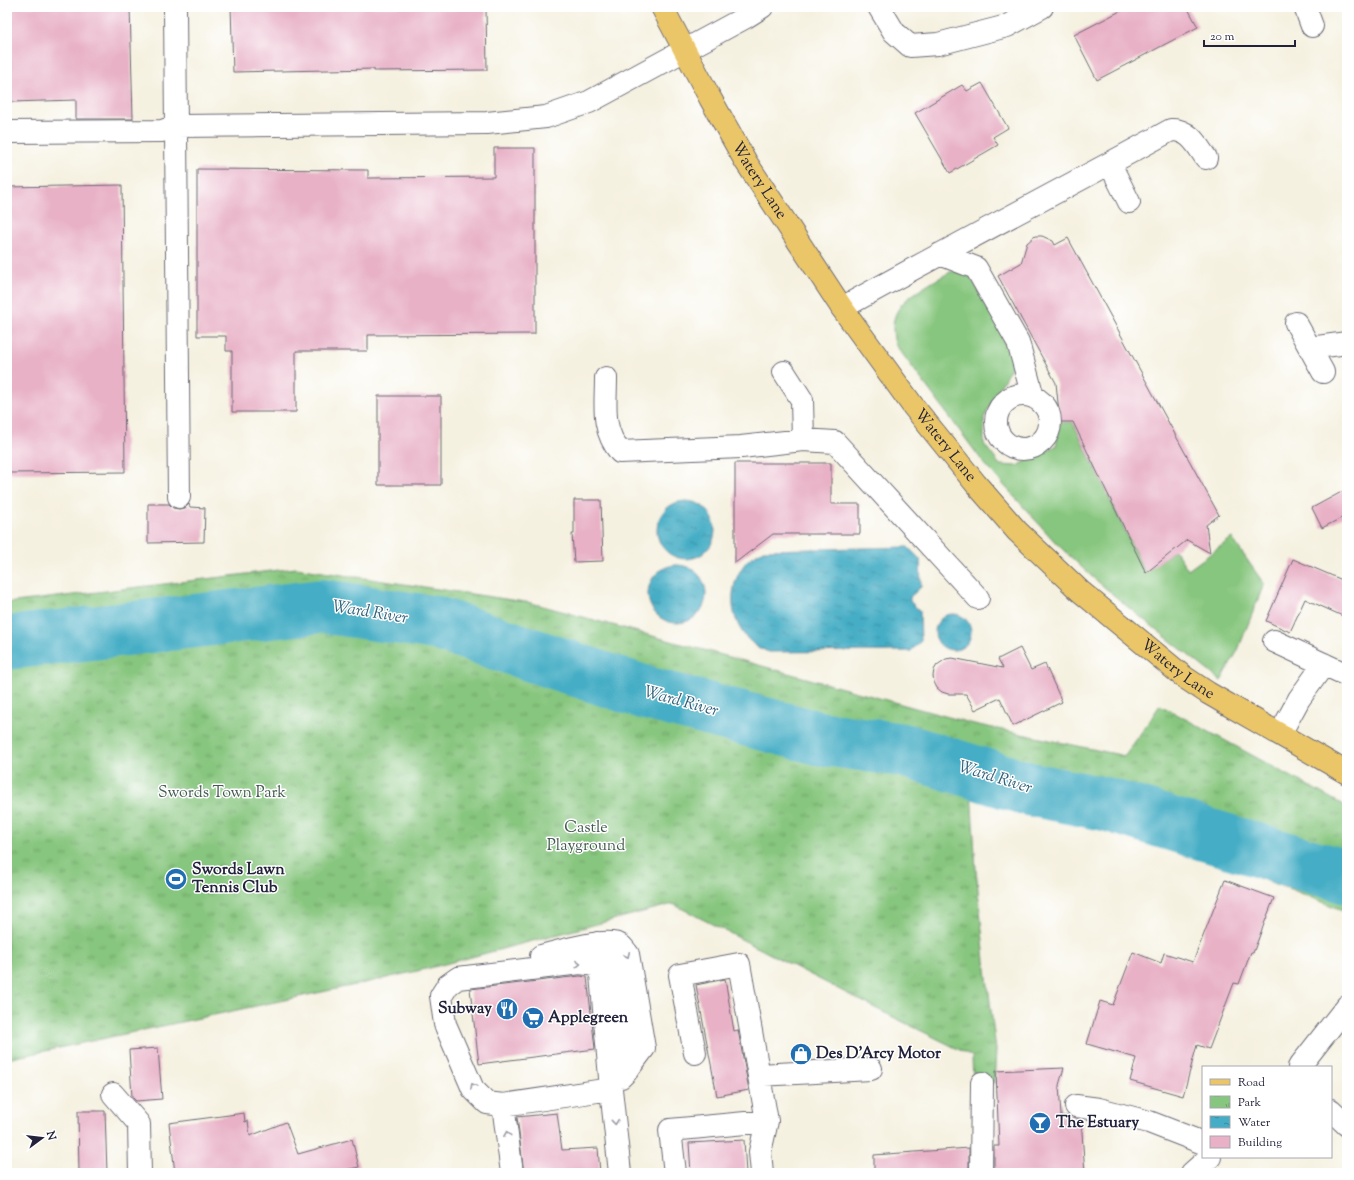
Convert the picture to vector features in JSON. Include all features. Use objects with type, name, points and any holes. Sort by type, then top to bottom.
[{"type":"main road","name":"Watery Lane","points":[[662,7],[746,162],[842,308],[913,406],[976,484],[1017,531],[1080,591],[1184,676],[1208,693],[1347,773]]},
{"type":"street","points":[[175,7],[179,497]]},
{"type":"street","points":[[7,132],[162,132],[176,126],[479,123],[546,117],[590,102],[762,7]]},
{"type":"street","points":[[879,7],[894,32],[910,46],[938,44],[1007,26],[1042,7]]},
{"type":"street","points":[[842,308],[1171,130],[1178,129],[1187,133],[1206,158]]},
{"type":"street","points":[[1110,164],[1129,202]]},
{"type":"street","points":[[940,254],[976,268],[1018,342],[1032,397]]},
{"type":"street","points":[[1296,323],[1323,372]]},
{"type":"street","points":[[1310,348],[1347,343]]},
{"type":"street","points":[[784,372],[802,400],[803,440]]},
{"type":"street","points":[[606,378],[607,427],[613,443],[620,452],[740,447],[803,440],[835,442],[978,598]]},
{"type":"street","points":[[1274,641],[1347,675]]},
{"type":"street","points":[[1280,734],[1299,699],[1324,664]]},
{"type":"street","points":[[598,943],[613,943],[621,945],[628,954],[644,1048],[611,1089],[503,1105],[487,1103],[473,1089],[445,1024],[441,996],[448,985],[458,978],[575,947],[598,943]]},
{"type":"street","points":[[458,978],[580,963],[596,964],[601,975],[620,1173]]},
{"type":"street","points":[[695,1053],[680,974],[739,964],[767,1121],[760,1152],[762,1173]]},
{"type":"street","points":[[1300,1066],[1347,1006]]},
{"type":"street","points":[[759,1075],[871,1070]]},
{"type":"street","points":[[981,1173],[982,1083]]},
{"type":"street","points":[[113,1094],[139,1124],[140,1173]]},
{"type":"street","points":[[503,1105],[512,1173]]},
{"type":"street","points":[[1076,1106],[1099,1109],[1149,1122],[1202,1143]]},
{"type":"street","points":[[1332,1111],[1347,1125]]},
{"type":"street","points":[[675,1173],[670,1130],[767,1121]]},
{"type":"street","points":[[1192,1173],[1209,1158]]},
{"type":"green space","points":[[952,271],[962,271],[969,274],[1016,355],[1014,362],[984,418],[984,444],[1000,465],[1017,466],[1056,446],[1060,422],[1073,422],[1145,573],[1175,550],[1188,570],[1232,538],[1264,584],[1238,650],[1221,681],[1123,603],[1056,543],[983,462],[895,344],[893,326],[894,319],[900,306],[912,295]]},
{"type":"green space","name":"Swords Town Park","points":[[296,568],[532,603],[974,724],[1125,756],[1160,705],[1347,807],[1347,912],[1293,890],[1094,820],[971,791],[976,869],[996,1050],[994,1083],[973,1083],[972,1056],[673,904],[426,969],[7,1059],[7,603]]},
{"type":"water","points":[[680,501],[692,501],[702,505],[711,514],[715,524],[715,536],[707,551],[692,559],[680,559],[670,555],[661,546],[657,536],[657,524],[661,514],[670,505]]},
{"type":"water","points":[[908,547],[920,559],[921,587],[910,597],[910,601],[920,611],[921,641],[911,651],[768,652],[752,643],[738,625],[734,614],[733,603],[733,591],[736,580],[748,560],[763,550]]},
{"type":"water","points":[[671,565],[683,565],[698,573],[706,588],[706,600],[698,615],[683,623],[671,623],[656,615],[648,600],[648,588],[656,573]]},
{"type":"water","points":[[953,614],[966,619],[971,632],[966,645],[953,650],[940,645],[935,632],[940,619]]},
{"type":"building","points":[[8,7],[130,7],[133,119],[76,119],[76,100],[11,102]]},
{"type":"building","points":[[231,7],[486,7],[487,70],[374,71],[374,69],[233,72]]},
{"type":"building","points":[[1128,7],[1187,7],[1198,27],[1097,80],[1074,35]]},
{"type":"building","points":[[982,83],[1008,128],[993,137],[998,145],[950,173],[915,113],[962,85],[967,91]]},
{"type":"building","points":[[494,148],[535,148],[535,334],[368,335],[368,351],[296,351],[296,412],[232,412],[232,351],[226,351],[226,336],[197,336],[197,169],[368,170],[368,178],[494,177]]},
{"type":"building","points":[[122,185],[125,472],[8,473],[7,187]]},
{"type":"building","points":[[1035,236],[1042,236],[1053,241],[1055,245],[1068,238],[1219,515],[1206,525],[1210,553],[1187,540],[1146,573],[1073,422],[1060,422],[1056,383],[998,276],[1021,263],[1027,243]]},
{"type":"building","points":[[378,396],[441,396],[441,485],[378,485]]},
{"type":"building","points":[[735,463],[831,463],[831,504],[860,504],[860,534],[773,534],[735,563]]},
{"type":"building","points":[[1347,489],[1347,515],[1322,528],[1312,508]]},
{"type":"building","points":[[574,500],[601,500],[603,561],[574,562],[572,534],[574,534]]},
{"type":"building","points":[[148,504],[169,504],[173,508],[179,509],[185,508],[189,504],[190,507],[205,508],[204,542],[148,543]]},
{"type":"building","points":[[1293,559],[1347,582],[1347,618],[1305,599],[1290,632],[1266,621]]},
{"type":"building","points":[[1020,648],[1031,670],[1045,664],[1062,702],[1013,726],[1000,698],[975,710],[966,694],[948,694],[942,692],[937,688],[934,682],[934,670],[937,665],[946,659],[952,658],[1003,668],[998,659]]},
{"type":"building","points":[[1225,880],[1274,898],[1253,953],[1251,952],[1239,984],[1234,983],[1209,1049],[1197,1045],[1183,1096],[1130,1081],[1136,1058],[1087,1044],[1100,1001],[1113,1005],[1133,952],[1161,963],[1164,953],[1193,962]]},
{"type":"building","name":"Applegreen","points":[[580,976],[587,977],[595,1049],[479,1064],[470,989]]},
{"type":"building","points":[[725,979],[734,1031],[738,1030],[749,1090],[717,1096],[696,985]]},
{"type":"building","points":[[158,1048],[162,1099],[136,1101],[132,1097],[129,1050]]},
{"type":"building","name":"The Estuary","points":[[1064,1068],[1059,1085],[1061,1116],[1081,1119],[1085,1173],[994,1173],[994,1146],[999,1146],[996,1071]]},
{"type":"building","points":[[78,1111],[105,1111],[107,1173],[79,1173]]},
{"type":"building","points":[[244,1113],[245,1122],[248,1121],[250,1136],[286,1122],[298,1154],[352,1139],[359,1167],[332,1173],[175,1173],[169,1123]]},
{"type":"building","points":[[557,1113],[562,1150],[598,1148],[600,1173],[524,1173],[517,1117]]},
{"type":"building","points":[[744,1140],[746,1173],[691,1173],[689,1143]]},
{"type":"building","points":[[969,1148],[969,1173],[874,1173],[874,1155]]},
{"type":"waterway","name":"Ward River","points":[[7,643],[322,606],[436,623],[646,693],[818,738],[903,750],[1029,789],[1105,804],[1347,877]]},
{"type":"place","name":"Swords Lawn Tennis Club","points":[[176,879]]},
{"type":"place","name":"Subway","points":[[507,1009]]},
{"type":"place","name":"Applegreen","points":[[533,1018]]},
{"type":"place","name":"Des D'Arcy Motor","points":[[801,1054]]},
{"type":"place","name":"The Estuary","points":[[1040,1123]]},
{"type":"park label","name":"Castle Playground","points":[[586,837]]}]
